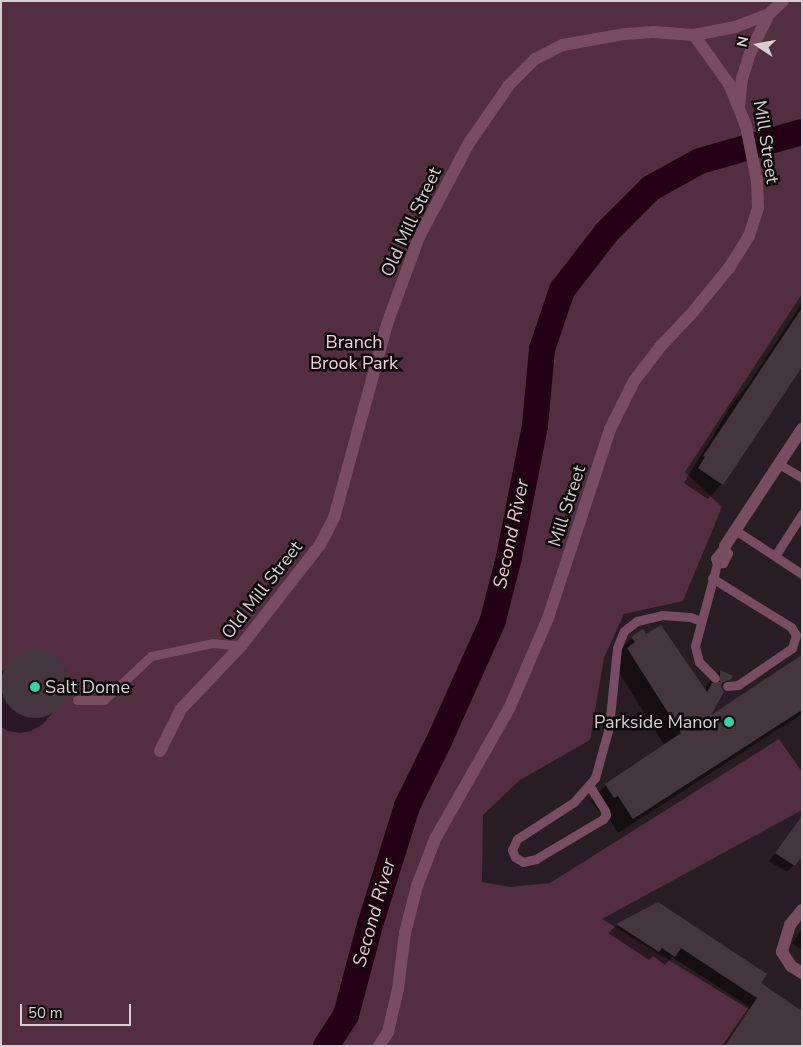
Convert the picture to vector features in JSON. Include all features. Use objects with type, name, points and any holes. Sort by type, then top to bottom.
[{"type":"street","name":"Mill Street","points":[[379,1046],[388,1032],[398,988],[405,933],[417,886],[435,839],[509,709],[548,618],[610,430],[634,381],[661,346],[692,313],[729,268],[749,236],[758,208],[757,181],[746,126],[739,109],[745,66],[769,14],[783,1]]},
{"type":"street","name":"Old Mill Street","points":[[160,752],[181,709],[241,646],[320,544],[334,518],[387,324],[416,245],[469,143],[509,85],[535,59],[548,50],[563,45],[625,34],[653,32],[694,35],[735,27],[769,14]]},
{"type":"street","points":[[694,35],[729,84],[739,109]]},
{"type":"street","points":[[724,547],[802,429]]},
{"type":"street","points":[[802,910],[790,926],[782,952],[791,966],[802,973]]},
{"type":"lane","points":[[779,464],[802,478]]},
{"type":"lane","points":[[774,556],[802,514]]},
{"type":"lane","points":[[735,530],[802,574]]},
{"type":"lane","points":[[715,678],[700,662],[695,652],[716,564],[723,563],[728,553],[724,547]]},
{"type":"lane","points":[[712,578],[795,631],[796,640],[792,648],[738,685],[727,686]]},
{"type":"lane","points":[[589,785],[605,811],[606,815],[603,818],[536,859],[524,862],[515,857],[512,850],[517,839],[574,802],[595,778],[609,727],[617,648],[624,631],[637,621],[662,615],[690,617],[701,621]]},
{"type":"lane","points":[[77,700],[104,700],[151,656],[213,643],[241,646]]},
{"type":"green space","name":"Branch Brook Park","points":[[1,1],[802,1],[802,294],[685,472],[722,507],[683,601],[624,614],[604,658],[590,740],[520,780],[483,815],[482,882],[510,887],[550,883],[779,739],[802,772],[802,810],[602,919],[755,1013],[732,1046],[1,1046]]},
{"type":"building","points":[[802,308],[802,367],[723,485],[698,468],[705,457],[703,456]]},
{"type":"building","name":"Parkside Manor","points":[[661,625],[707,692],[712,683],[720,682],[720,670],[733,676],[722,683],[721,687],[724,692],[711,715],[802,655],[802,710],[633,819],[618,796],[614,798],[605,784],[681,733],[627,648],[635,642],[631,637],[643,629],[646,634]]},
{"type":"building","name":"Salt Dome","points":[[42,650],[54,656],[63,665],[69,677],[67,697],[59,708],[42,718],[28,718],[11,708],[3,697],[1,677],[11,660],[22,652]]},
{"type":"building","points":[[802,816],[802,856],[795,866],[775,853]]},
{"type":"building","points":[[658,902],[767,974],[761,983],[802,1011],[802,1046],[725,1046],[757,998],[681,948],[675,957],[662,948],[659,952],[616,924]]},
{"type":"waterway","name":"Second River","points":[[326,1046],[346,1015],[370,925],[407,806],[439,741],[493,620],[509,557],[535,426],[542,349],[562,290],[607,232],[651,188],[700,161],[802,132]]},
{"type":"place","name":"Salt Dome","points":[[35,687]]},
{"type":"place","name":"Parkside Manor","points":[[729,722]]}]
